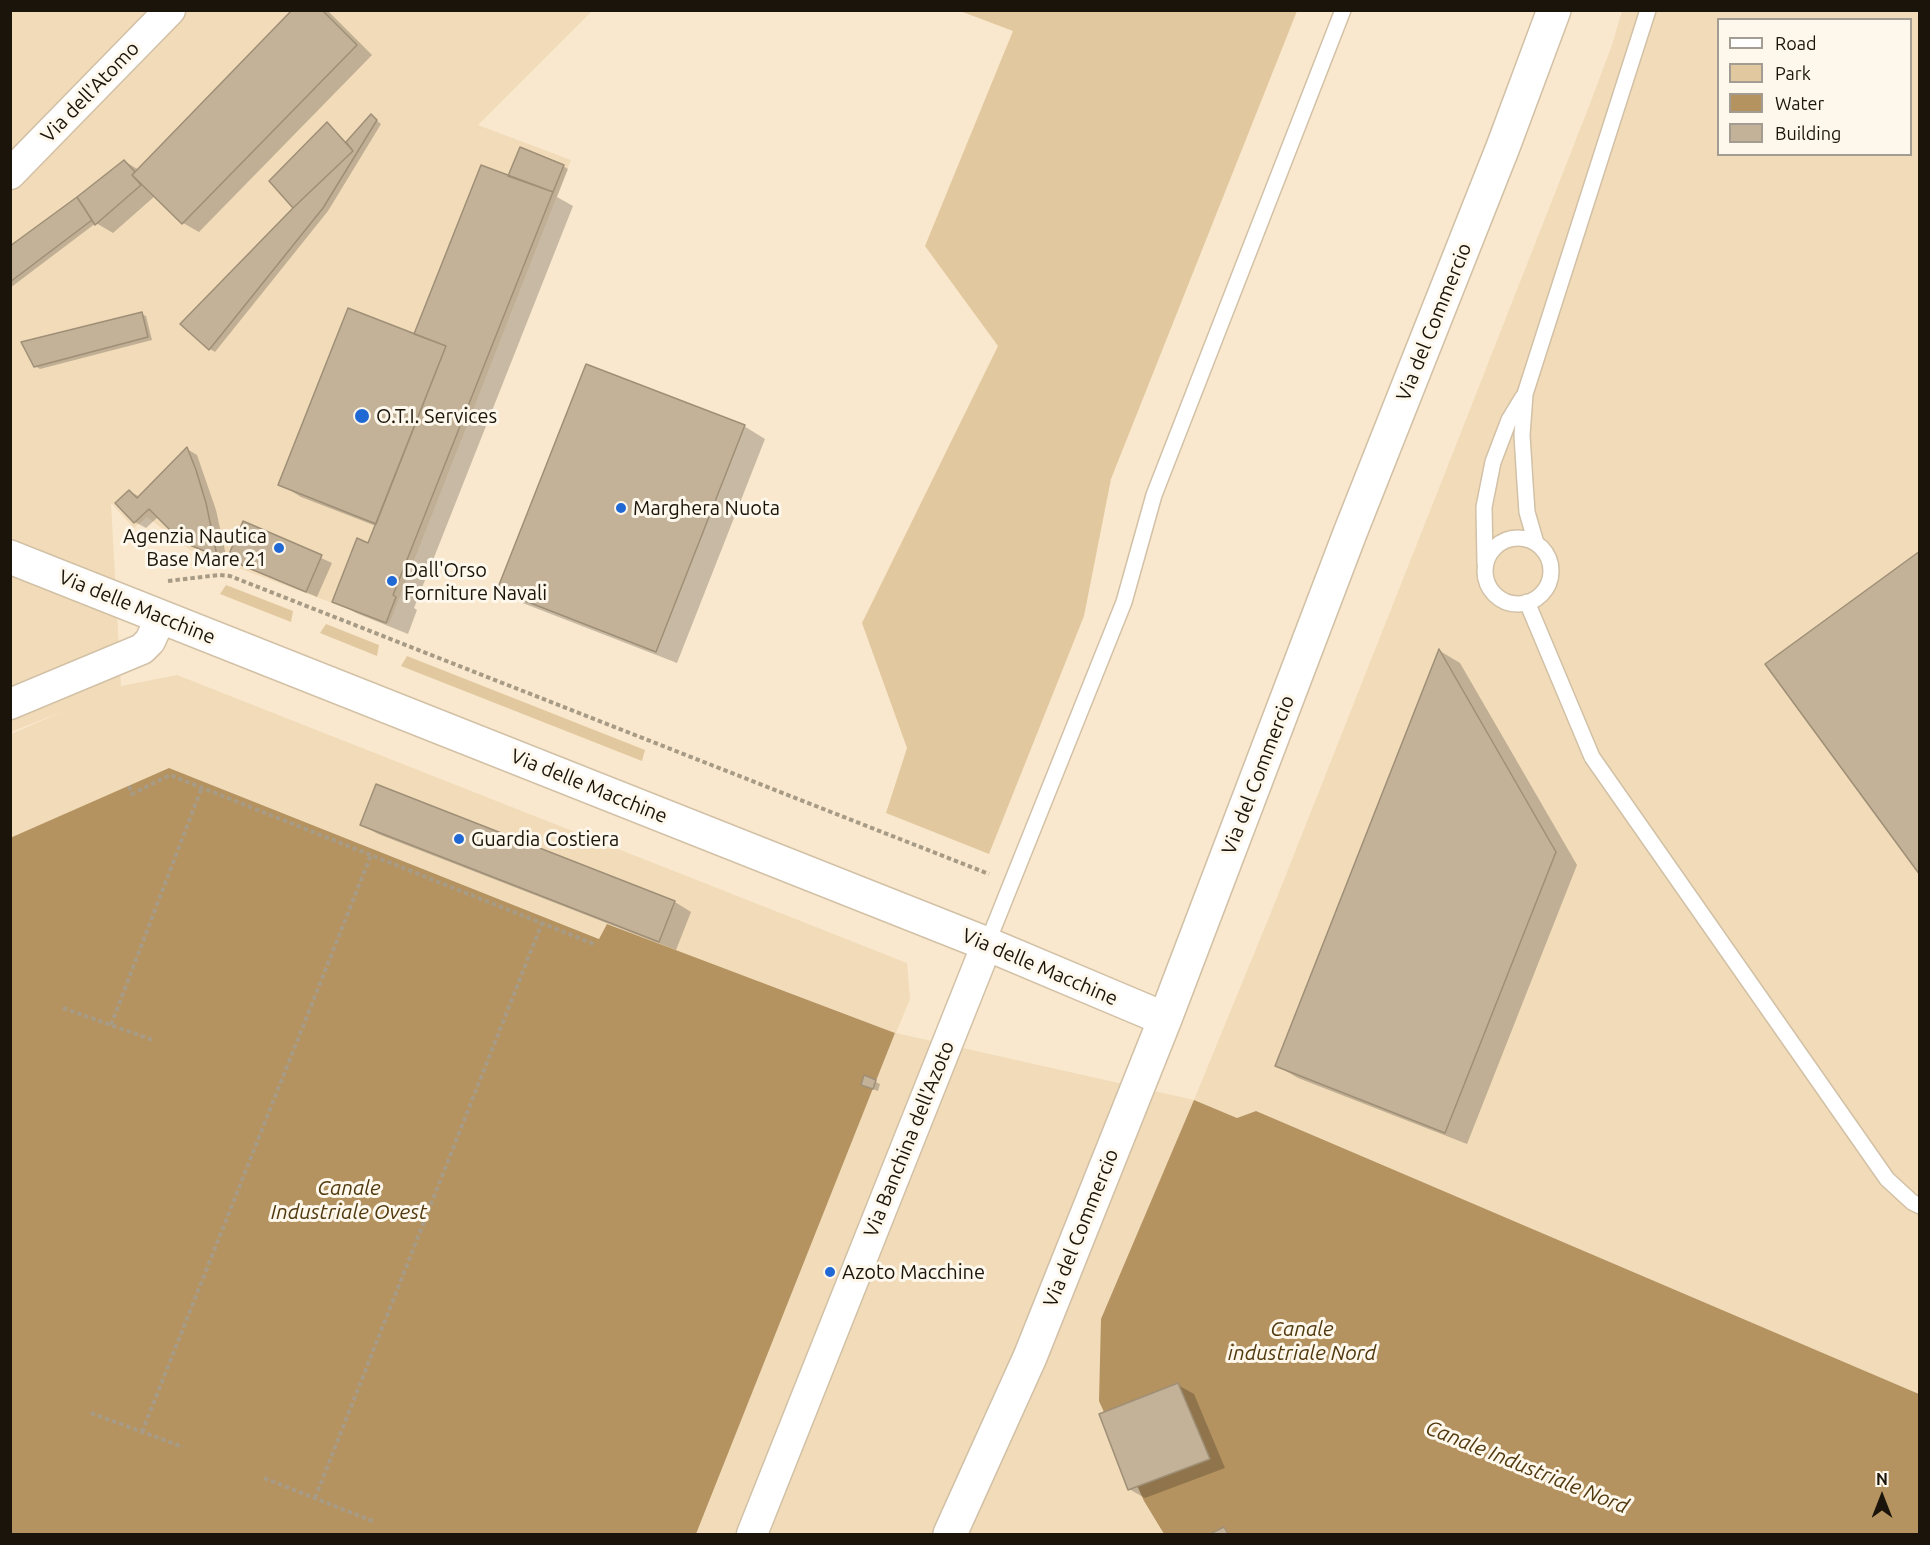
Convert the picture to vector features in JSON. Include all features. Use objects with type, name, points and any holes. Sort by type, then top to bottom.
[{"type":"street","name":"Via dell'Atomo","points":[[10,174],[170,10]]},
{"type":"street","name":"Via del Commercio","points":[[950,1534],[1030,1357],[1165,1019],[1341,555],[1503,147],[1554,10]]},
{"type":"street","name":"Via delle Macchine","points":[[10,557],[987,944],[1165,1019]]},
{"type":"street","points":[[10,704],[142,649],[150,641],[161,617]]},
{"type":"street","name":"Via Banchina dell'Azoto","points":[[752,1534],[987,944]]},
{"type":"lane","points":[[987,944],[1124,602],[1154,495],[1343,10]]},
{"type":"lane","points":[[1536,543],[1527,512],[1522,435],[1525,394],[1648,10]]},
{"type":"lane","points":[[1485,566],[1488,556],[1504,541],[1515,538],[1526,539],[1536,543],[1544,550],[1551,570],[1549,581],[1545,590],[1527,602],[1517,603],[1506,602],[1497,596],[1490,588],[1486,577],[1485,566],[1484,507],[1493,462],[1509,420],[1525,394]]},
{"type":"lane","points":[[1527,602],[1592,757],[1887,1179],[1912,1202],[1920,1206]]},
{"type":"path","points":[[219,575],[241,580],[1012,883]]},
{"type":"path","points":[[129,786],[132,794],[170,775],[594,944]]},
{"type":"path","points":[[111,1025],[202,787]]},
{"type":"path","points":[[142,1432],[371,855]]},
{"type":"path","points":[[315,1498],[542,923]]},
{"type":"path","points":[[63,1008],[153,1040]]},
{"type":"path","points":[[92,1413],[183,1447]]},
{"type":"path","points":[[264,1478],[375,1522]]},
{"type":"shaded area","points":[[10,11],[592,11],[478,125],[571,160],[389,624],[190,550],[147,517],[134,528],[111,503],[121,686],[177,675],[907,963],[910,999],[896,1033],[1194,1100],[1144,1501],[1164,1534],[696,1534],[895,1033],[607,924],[600,939],[169,768],[11,838],[11,734],[66,710],[11,732]]},
{"type":"shaded area","points":[[1622,11],[1919,11],[1919,1394],[1256,1111],[1237,1118],[1194,1100],[1443,478],[1588,109]]},
{"type":"green space","points":[[960,11],[1297,11],[1111,479],[1084,616],[989,854],[886,813],[907,748],[862,623],[998,346],[925,246],[1013,31]]},
{"type":"green space","points":[[226,585],[293,611],[291,622],[220,594]]},
{"type":"green space","points":[[326,624],[379,645],[377,656],[320,633]]},
{"type":"green space","points":[[407,656],[645,750],[642,761],[401,666]]},
{"type":"water","name":"Canale Industriale Ovest","points":[[169,768],[599,939],[607,924],[895,1033],[696,1534],[11,1534],[10,838]]},
{"type":"water","name":"Canale industriale Nord","points":[[1194,1100],[1237,1118],[1256,1111],[1919,1394],[1919,1534],[1164,1534],[1144,1501],[1099,1401],[1101,1319]]},
{"type":"building","points":[[292,10],[322,10],[357,45],[182,224],[132,175]]},
{"type":"building","points":[[371,114],[377,120],[323,208],[209,350],[180,324],[293,208],[353,151],[346,142]]},
{"type":"building","points":[[327,122],[353,151],[293,208],[269,181]]},
{"type":"building","points":[[520,147],[564,165],[553,192],[508,176]]},
{"type":"building","points":[[124,160],[135,172],[132,175],[141,185],[95,225],[77,197]]},
{"type":"building","points":[[481,165],[553,192],[393,595],[396,597],[386,623],[332,602],[357,538],[368,543],[446,346],[414,334]]},
{"type":"building","points":[[77,197],[92,220],[10,282],[10,246]]},
{"type":"building","name":"O.T.I. Services","points":[[348,308],[446,346],[376,524],[278,485]]},
{"type":"building","points":[[142,312],[148,337],[34,367],[21,342]]},
{"type":"building","name":"Marghera Nuota","points":[[586,364],[745,425],[656,652],[497,590]]},
{"type":"building","points":[[187,447],[206,503],[217,556],[177,537],[149,509],[134,523],[115,503],[129,490],[137,498]]},
{"type":"building","points":[[243,521],[322,555],[306,592],[227,559]]},
{"type":"building","points":[[1920,551],[1920,875],[1765,664]]},
{"type":"building","points":[[1439,649],[1556,852],[1445,1133],[1275,1066]]},
{"type":"building","points":[[376,784],[675,901],[659,942],[360,825]]},
{"type":"building","points":[[864,1075],[876,1080],[873,1089],[861,1085]]},
{"type":"building","points":[[1178,1383],[1210,1459],[1128,1490],[1099,1414]]},
{"type":"building","points":[[1224,1527],[1228,1534],[1210,1534]]},
{"type":"place","name":"O.T.I. Services","points":[[362,416]]},
{"type":"place","name":"Marghera Nuota","points":[[621,508]]},
{"type":"place","name":"Agenzia Nautica Base Mare 21","points":[[279,548]]},
{"type":"place","name":"Dall'Orso Forniture Navali","points":[[392,581]]},
{"type":"place","name":"Guardia Costiera","points":[[459,839]]},
{"type":"place","name":"Azoto Macchine","points":[[830,1272]]},
{"type":"water label","name":"Canale Industriale Nord","points":[[1527,1467]]}]
